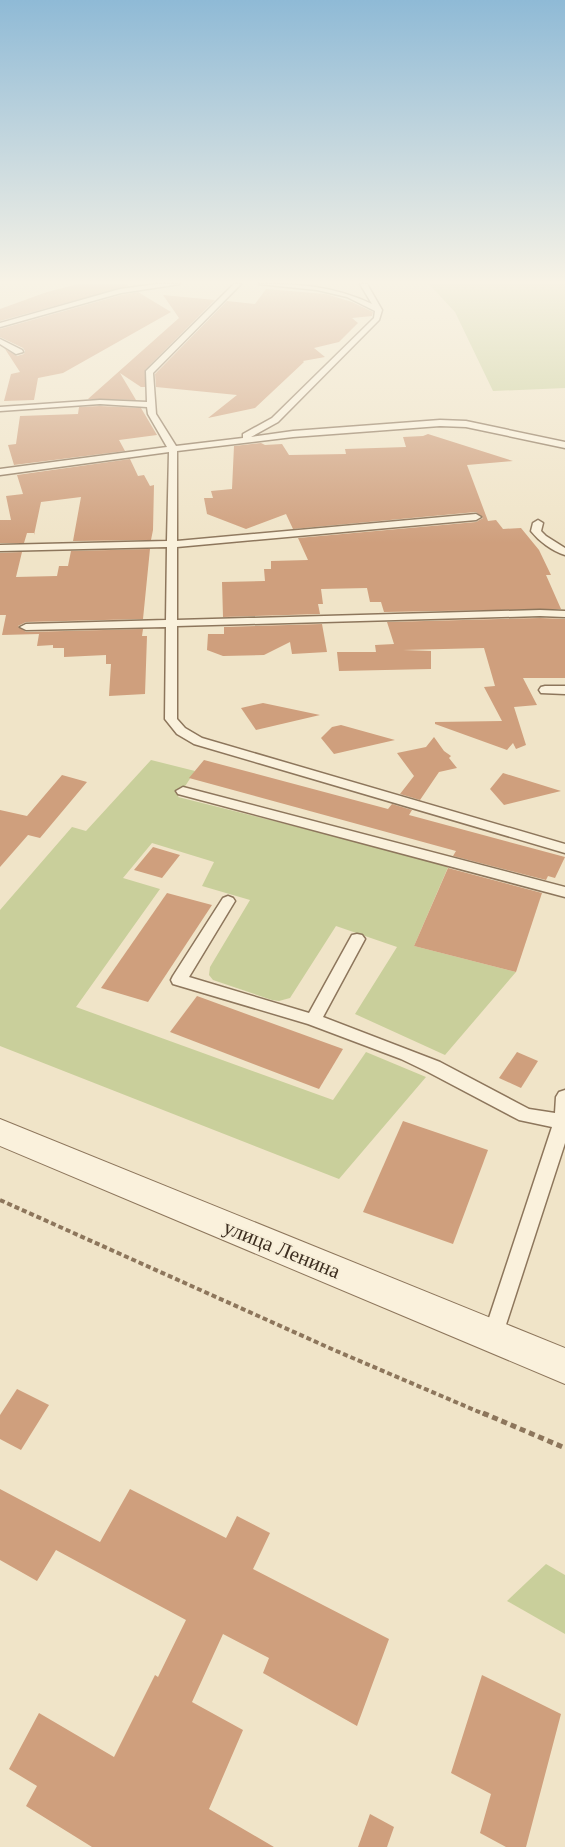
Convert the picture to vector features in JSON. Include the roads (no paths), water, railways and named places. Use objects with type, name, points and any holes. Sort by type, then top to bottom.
[{"type":"street","name":"улица Ленина","points":[[0,1132],[565,1366]]},
{"type":"lane","points":[[152,370],[149,373],[152,414],[173,449],[170,719],[181,731],[198,741],[565,849]]},
{"type":"lane","points":[[238,440],[275,420],[325,370]]},
{"type":"lane","points":[[0,409],[100,402],[150,406]]},
{"type":"lane","points":[[0,472],[238,440],[347,429],[440,423],[474,425],[565,445]]},
{"type":"lane","points":[[0,548],[172,544],[476,517]]},
{"type":"lane","points":[[538,523],[536,531],[542,538],[565,552]]},
{"type":"lane","points":[[26,627],[540,613],[565,614]]},
{"type":"lane","points":[[546,690],[565,690]]},
{"type":"lane","points":[[183,791],[565,892]]},
{"type":"lane","points":[[228,901],[179,980],[313,1020],[428,1064],[525,1115],[564,1121]]},
{"type":"lane","points":[[313,1020],[357,939]]},
{"type":"lane","points":[[493,1336],[564,1121],[565,1097]]}]
